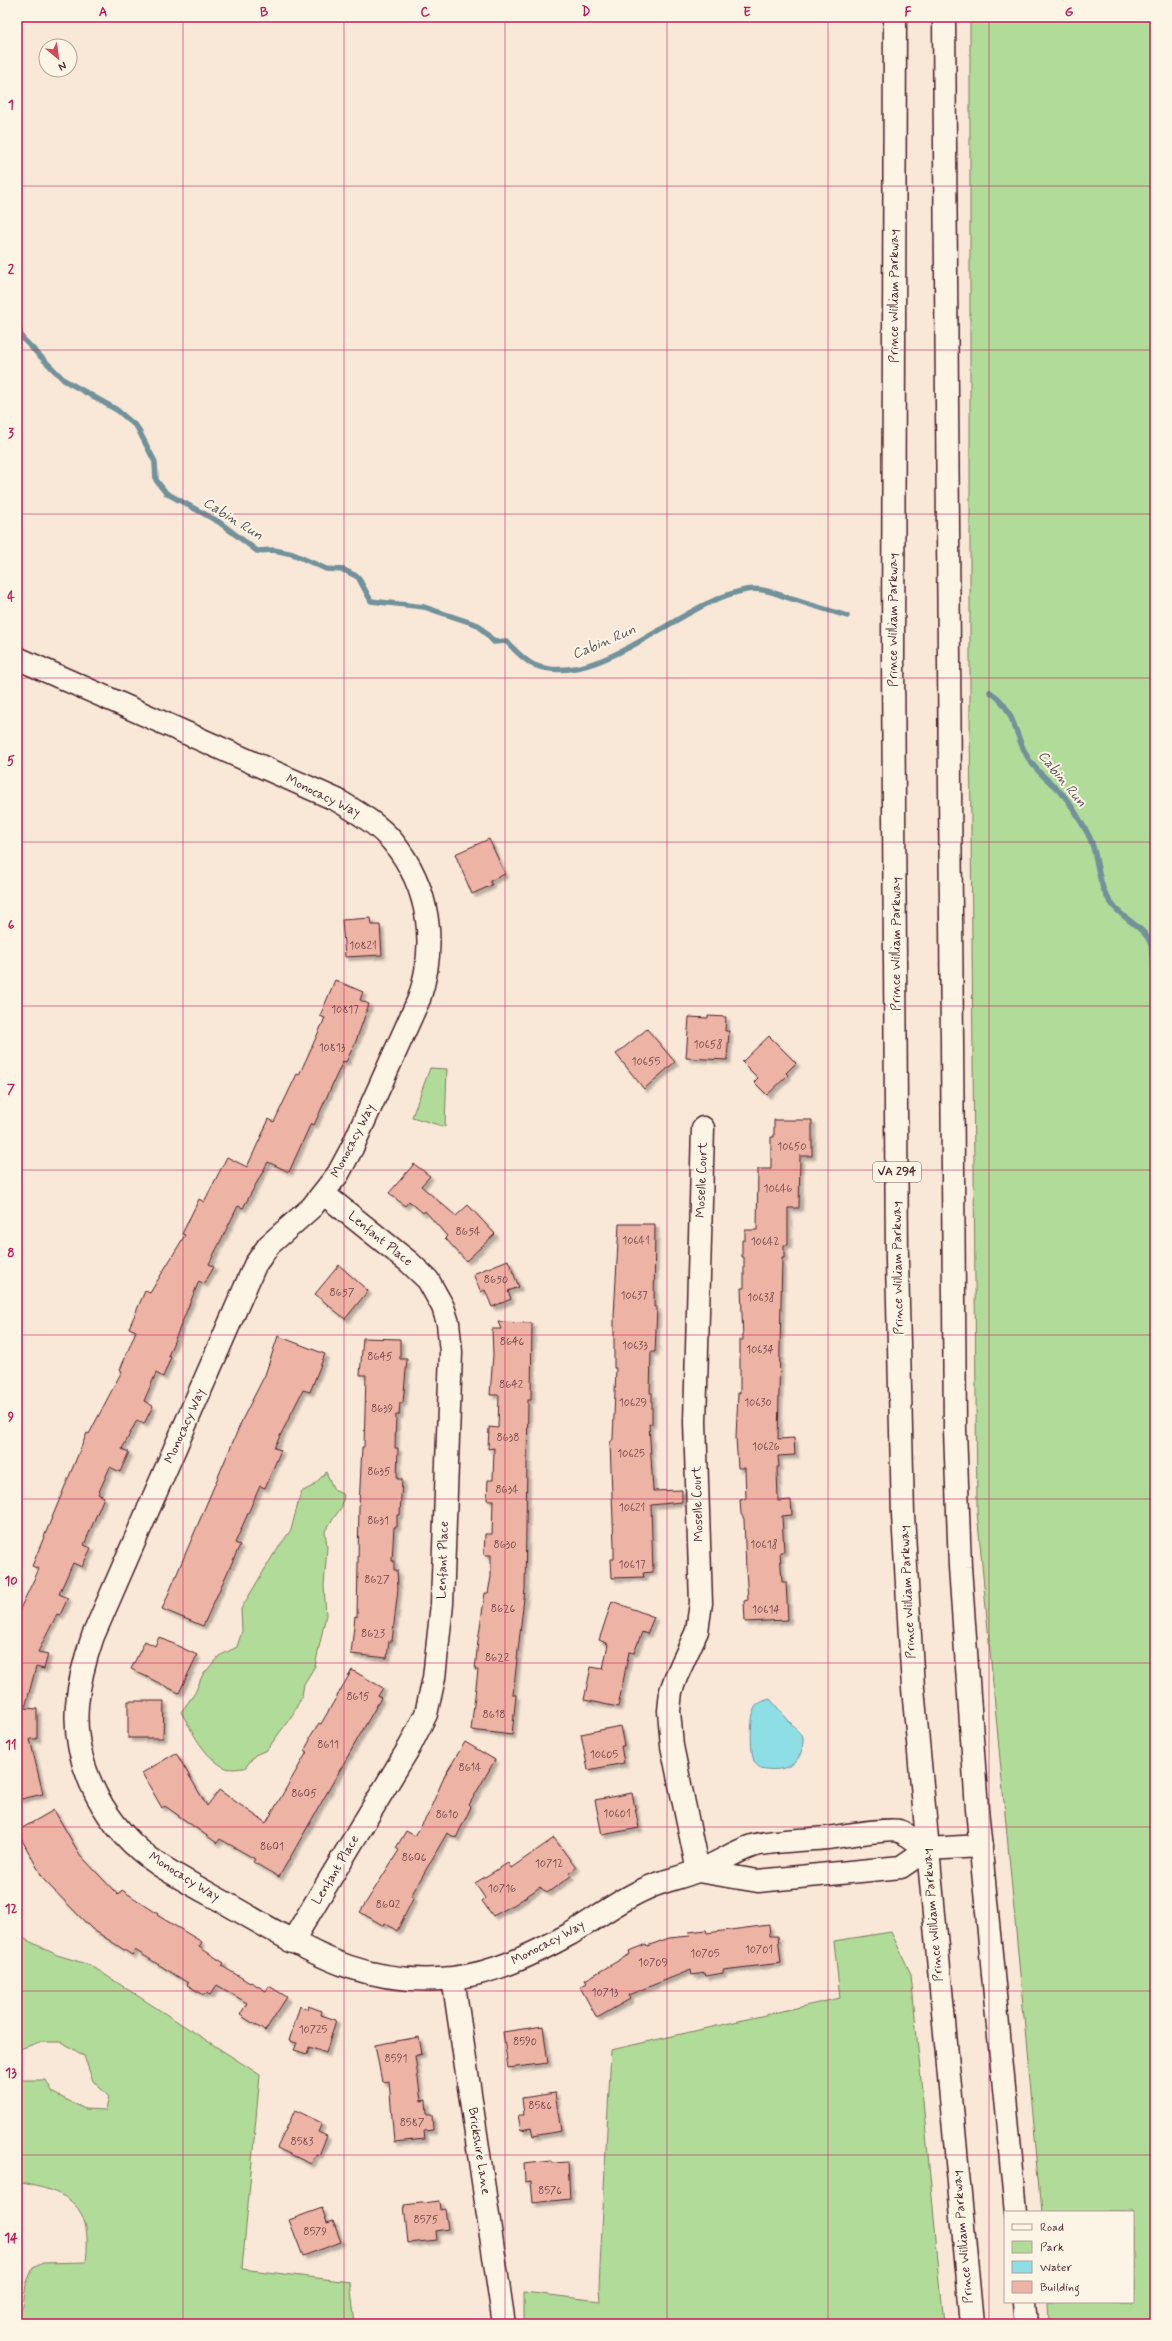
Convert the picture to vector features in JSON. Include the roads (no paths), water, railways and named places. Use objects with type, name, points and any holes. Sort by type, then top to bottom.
[{"type":"main road","name":"Prince William Parkway","points":[[895,17],[893,660],[897,1261],[903,1515],[913,1688],[972,2324]]},
{"type":"main road","points":[[944,17],[955,1430],[960,1567],[981,1846],[1016,2211]]},
{"type":"main road","name":"Monocacy Way","points":[[17,658],[337,800],[364,816],[392,841],[410,867],[420,890],[430,942],[427,976],[419,999],[352,1148],[324,1194],[269,1245],[255,1265],[93,1636],[83,1667],[77,1707],[78,1740],[86,1771],[96,1795],[111,1818],[131,1842],[157,1863],[292,1942],[325,1959],[356,1971],[388,1978],[419,1980],[453,1978],[481,1973],[530,1955],[645,1889],[698,1871],[752,1846],[897,1831],[927,1849],[901,1867],[758,1881],[698,1871]]},
{"type":"main road","name":"Moselle Court","points":[[698,1871],[672,1746],[669,1711],[676,1677],[697,1631],[701,1603],[695,1422],[703,1128]]},
{"type":"main road","name":"Lenfant Place","points":[[292,1942],[410,1746],[426,1714],[434,1678],[442,1604],[451,1352],[448,1323],[435,1290],[419,1270],[324,1194]]},
{"type":"main road","points":[[927,1849],[981,1846]]},
{"type":"main road","name":"Brickshire Lane","points":[[453,1978],[504,2324]]},
{"type":"main road","points":[[1025,2303],[1028,2324]]},
{"type":"water","points":[[770,1699],[803,1737],[800,1755],[796,1761],[784,1768],[760,1768],[754,1762],[751,1732],[754,1710],[759,1703]]},
{"type":"waterway","name":"Cabin Run","points":[[17,324],[22,338],[64,380],[117,410],[137,427],[155,462],[156,480],[166,493],[219,522],[257,551],[274,550],[293,554],[326,569],[344,570],[358,577],[371,601],[424,607],[478,625],[494,642],[506,641],[522,657],[534,665],[559,670],[585,666],[613,656],[721,597],[752,589],[769,592],[847,616]]},
{"type":"waterway","name":"Cabin Run","points":[[990,692],[1005,706],[1030,761],[1038,771],[1064,796],[1087,832],[1091,839],[1105,893],[1118,911],[1145,934],[1150,943],[1152,957],[1155,964]]}]
